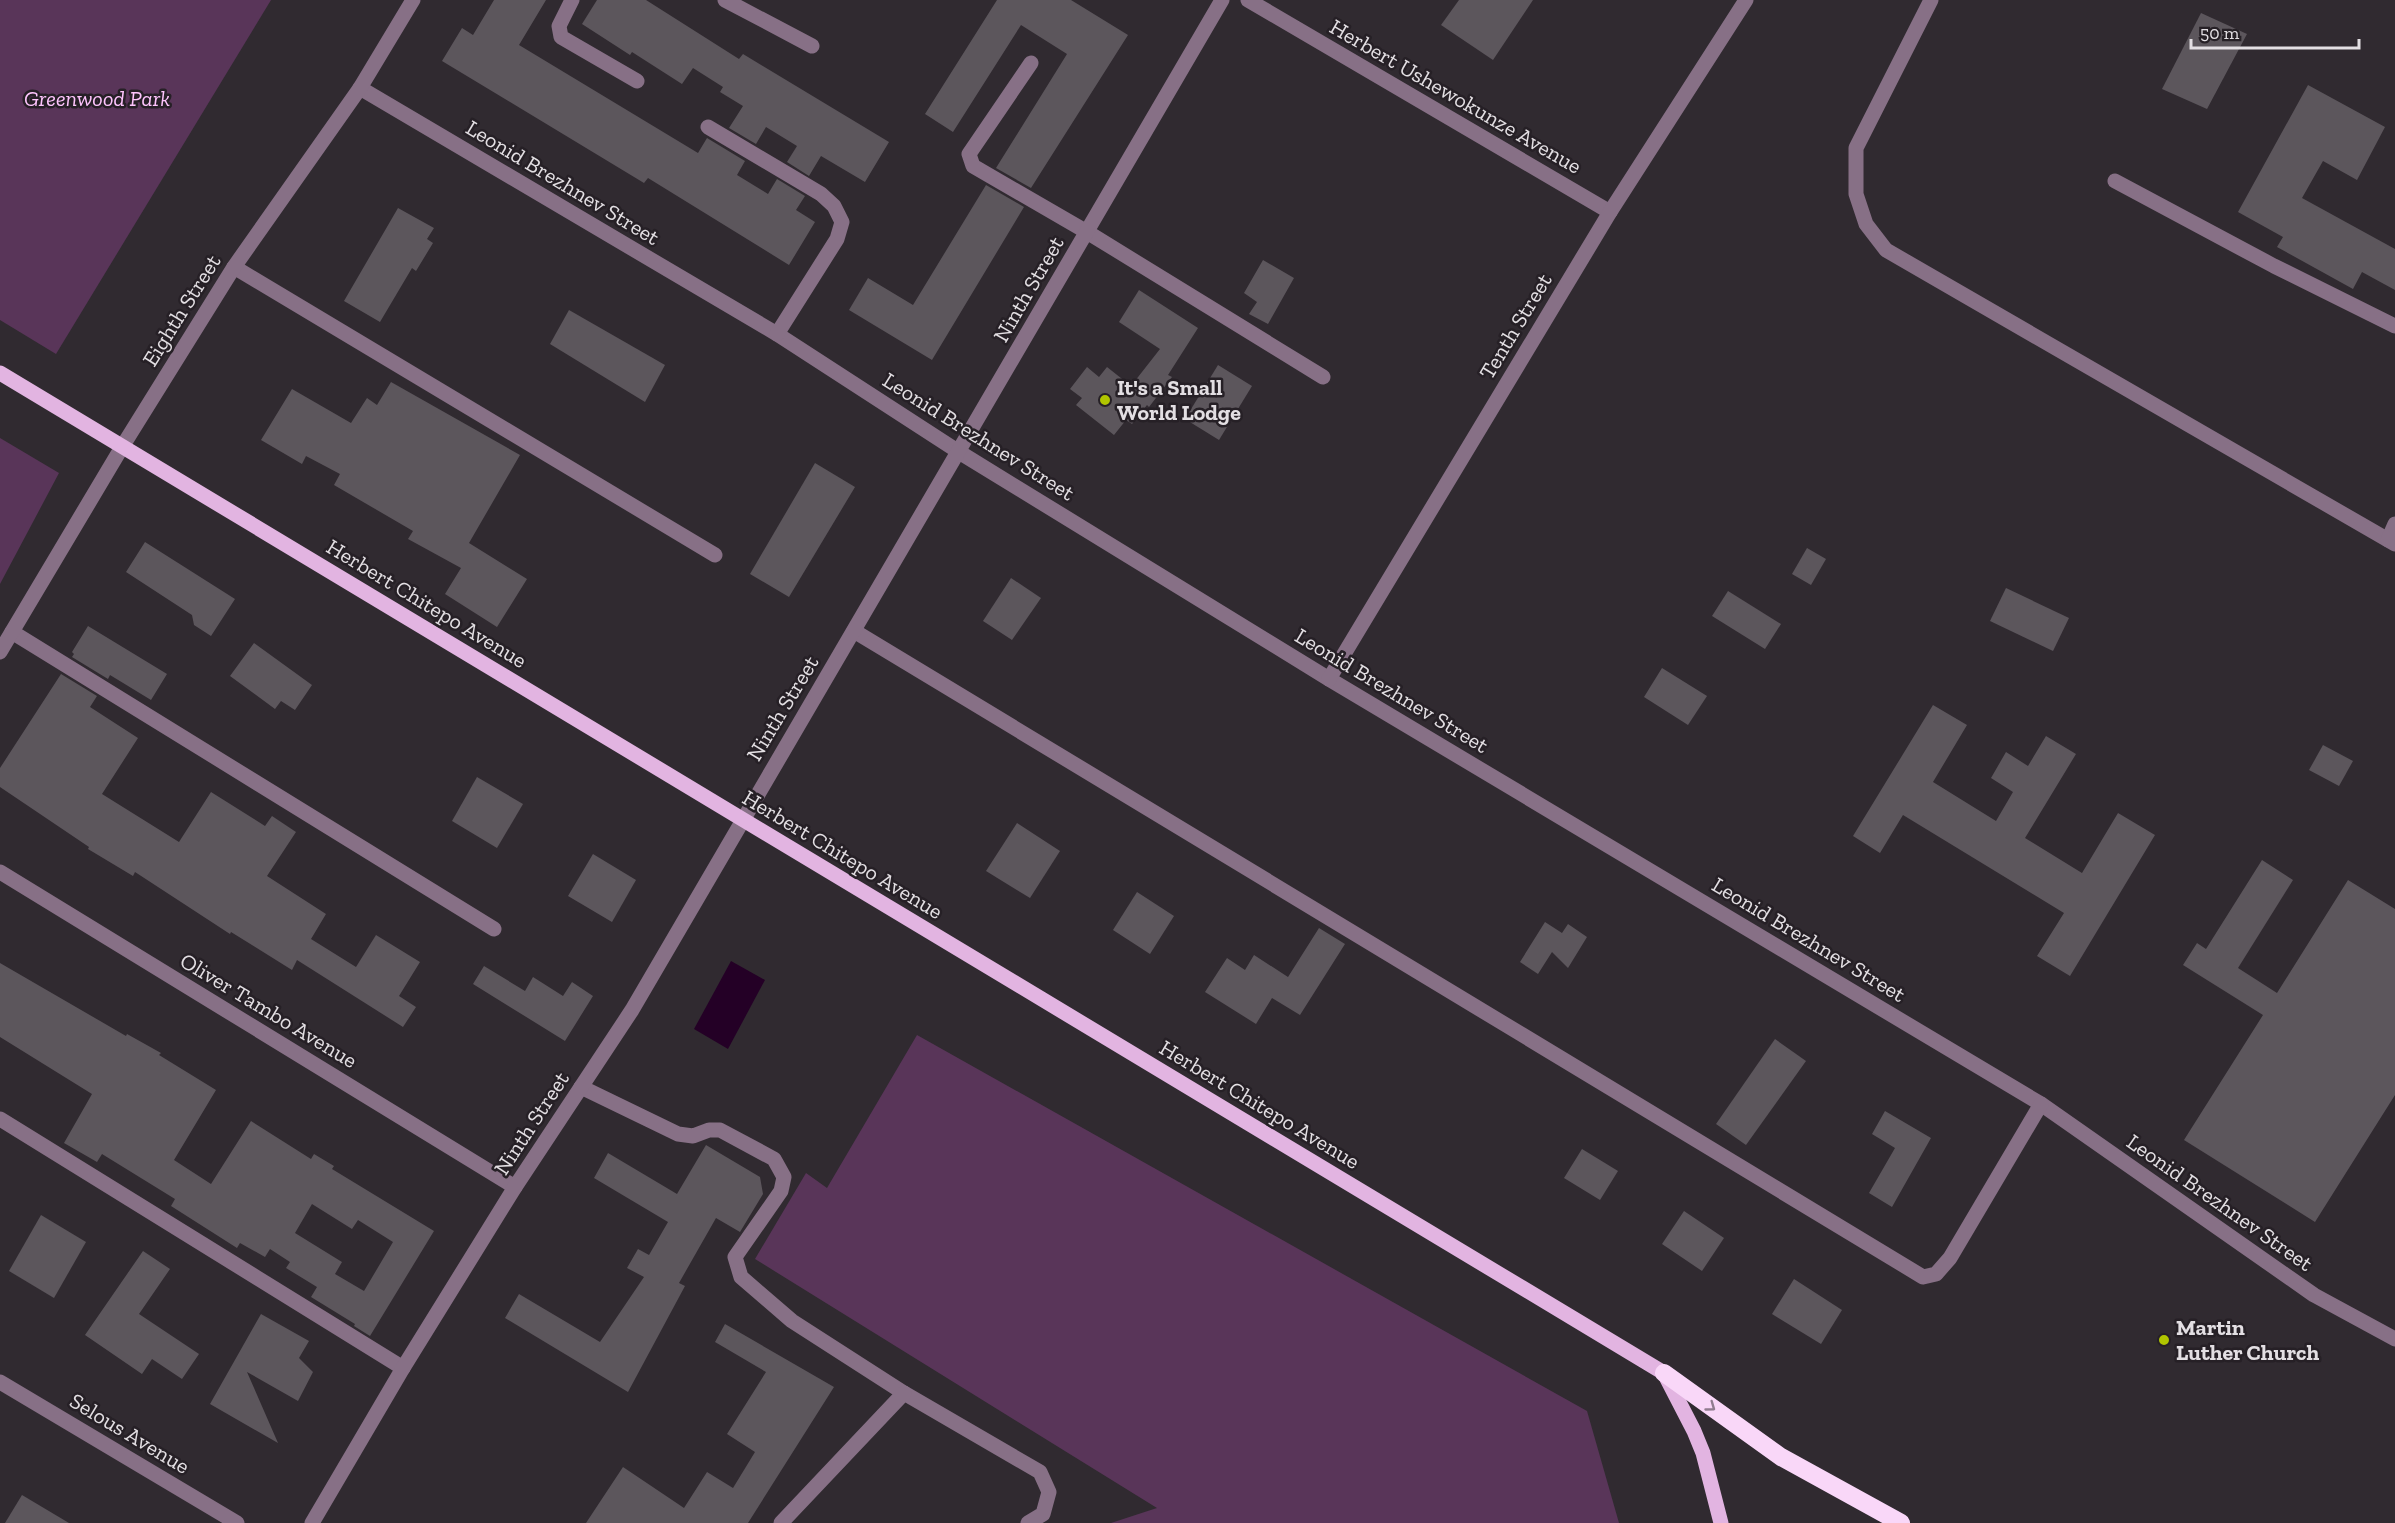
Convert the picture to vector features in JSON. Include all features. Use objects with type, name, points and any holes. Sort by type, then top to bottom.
[{"type":"highway","points":[[1664,1373],[1780,1457],[1901,1523]]},
{"type":"main road","name":"Herbert Chitepo Avenue","points":[[0,372],[1664,1373]]},
{"type":"main road","points":[[1664,1373],[1703,1453],[1721,1523]]},
{"type":"street","name":"Eighth Street","points":[[0,652],[122,447],[234,267],[360,88],[413,0]]},
{"type":"street","points":[[572,0],[559,26],[561,37],[637,81]]},
{"type":"street","points":[[725,0],[812,46]]},
{"type":"street","name":"Ninth Street","points":[[312,1523],[403,1368],[515,1187],[632,1010],[1222,0]]},
{"type":"street","name":"Herbert Ushewokunze Avenue","points":[[1248,0],[1610,212]]},
{"type":"street","name":"Tenth Street","points":[[1329,679],[1610,212],[1746,0]]},
{"type":"street","points":[[1931,0],[1856,148],[1856,194],[1866,224],[1886,250],[2392,542],[2395,524]]},
{"type":"street","points":[[1031,63],[969,154],[973,166],[1087,232],[1323,377]]},
{"type":"street","name":"Leonid Brezhnev Street","points":[[360,88],[777,334],[959,452],[1329,679],[2041,1104],[2314,1295],[2395,1339]]},
{"type":"street","points":[[708,128],[821,194],[834,206],[842,222],[837,239],[777,334]]},
{"type":"street","points":[[2115,181],[2274,267],[2395,326]]},
{"type":"street","points":[[234,267],[715,555]]},
{"type":"street","points":[[854,631],[1923,1277],[1936,1274],[1950,1258],[2041,1104]]},
{"type":"street","points":[[12,632],[494,929]]},
{"type":"street","name":"Oliver Tambo Avenue","points":[[0,872],[515,1187]]},
{"type":"street","points":[[581,1087],[678,1134],[693,1136],[709,1130],[720,1130],[774,1159],[784,1177],[780,1191],[735,1257],[741,1277],[792,1321],[904,1393],[1040,1472],[1049,1492],[1043,1514],[1028,1523]]},
{"type":"street","points":[[0,1119],[403,1368]]},
{"type":"street","name":"Selous Avenue","points":[[0,1382],[237,1523]]},
{"type":"street","points":[[781,1523],[904,1393]]},
{"type":"green space","name":"Greenwood Park","points":[[0,0],[271,0],[56,354],[0,320]]},
{"type":"green space","points":[[0,438],[59,473],[0,584]]},
{"type":"green space","points":[[917,1035],[1587,1411],[1619,1523],[1111,1523],[1157,1508],[755,1259],[806,1173],[827,1188]]},
{"type":"shaded area","points":[[731,961],[765,980],[728,1049],[694,1029]]},
{"type":"building","points":[[494,0],[546,0],[519,45],[698,153],[707,138],[745,161],[737,175],[768,194],[777,179],[805,196],[796,210],[815,222],[789,265],[648,178],[644,183],[442,61],[462,28],[473,35]]},
{"type":"building","points":[[597,0],[646,0],[739,59],[743,54],[889,142],[865,182],[821,156],[809,176],[787,162],[797,146],[766,127],[756,144],[729,128],[743,106],[720,92],[723,87],[693,68],[682,84],[632,52],[630,55],[582,24]]},
{"type":"building","points":[[997,0],[1071,0],[1128,35],[1031,188],[996,168],[1067,54],[1021,25],[953,132],[925,114]]},
{"type":"building","points":[[1459,0],[1533,0],[1493,60],[1441,25]]},
{"type":"building","points":[[2201,13],[2247,34],[2207,109],[2162,89]]},
{"type":"building","points":[[2308,85],[2385,127],[2357,180],[2323,161],[2302,198],[2395,249],[2395,290],[2362,272],[2353,289],[2277,247],[2283,237],[2238,212]]},
{"type":"building","points":[[986,185],[1024,207],[932,360],[849,310],[868,278],[913,305]]},
{"type":"building","points":[[398,208],[434,228],[427,239],[433,243],[416,271],[412,268],[380,322],[344,301]]},
{"type":"building","points":[[1263,260],[1294,278],[1268,324],[1249,314],[1257,302],[1244,293]]},
{"type":"building","points":[[1139,290],[1198,328],[1168,375],[1172,377],[1149,407],[1147,405],[1132,424],[1126,420],[1114,435],[1076,405],[1082,398],[1070,389],[1087,367],[1099,377],[1107,367],[1131,386],[1160,349],[1119,322]]},
{"type":"building","points":[[569,310],[665,365],[645,402],[550,344]]},
{"type":"building","points":[[1218,365],[1252,386],[1219,440],[1185,419]]},
{"type":"building","points":[[391,382],[520,455],[469,543],[527,579],[497,627],[445,594],[461,568],[408,539],[413,531],[334,485],[340,474],[306,456],[302,464],[261,440],[292,389],[351,423],[367,398],[377,405]]},
{"type":"building","points":[[815,463],[855,487],[789,597],[750,574]]},
{"type":"building","points":[[145,542],[235,599],[211,636],[194,625],[192,615],[126,572]]},
{"type":"building","points":[[1807,548],[1826,559],[1811,585],[1792,574]]},
{"type":"building","points":[[1011,578],[1041,598],[1012,640],[983,621]]},
{"type":"building","points":[[2006,588],[2069,618],[2053,651],[1990,621]]},
{"type":"building","points":[[1728,591],[1781,624],[1765,649],[1712,616]]},
{"type":"building","points":[[88,626],[167,674],[151,700],[110,675],[108,679],[72,657],[74,654],[72,652]]},
{"type":"building","points":[[254,643],[312,685],[295,710],[281,701],[275,709],[230,676]]},
{"type":"building","points":[[1662,668],[1707,696],[1688,725],[1644,697]]},
{"type":"building","points":[[61,674],[97,696],[90,707],[138,738],[102,794],[179,842],[211,792],[265,826],[272,816],[296,832],[267,876],[326,914],[311,939],[356,967],[376,935],[420,962],[399,996],[416,1007],[403,1027],[297,960],[292,970],[231,932],[230,934],[135,872],[133,876],[88,849],[89,847],[0,787],[0,768]]},
{"type":"building","points":[[1933,705],[1967,725],[1933,782],[1996,821],[2013,792],[1991,778],[2006,752],[2028,766],[2046,736],[2076,754],[2025,838],[2082,873],[2118,813],[2155,835],[2070,976],[2037,956],[2064,913],[1903,815],[1880,853],[1853,836]]},
{"type":"building","points":[[2323,745],[2353,761],[2339,786],[2309,770]]},
{"type":"building","points":[[477,777],[523,804],[497,848],[452,821]]},
{"type":"building","points":[[1017,823],[1060,851],[1030,898],[986,871]]},
{"type":"building","points":[[593,854],[636,880],[612,922],[568,896]]},
{"type":"building","points":[[2262,860],[2293,880],[2238,968],[2277,993],[2348,880],[2395,909],[2395,1095],[2315,1222],[2184,1140],[2263,1015],[2183,965],[2197,943],[2206,949]]},
{"type":"building","points":[[1137,892],[1174,916],[1150,954],[1113,930]]},
{"type":"building","points":[[1545,922],[1562,933],[1568,924],[1587,937],[1568,968],[1552,952],[1538,974],[1520,962]]},
{"type":"building","points":[[1319,928],[1345,944],[1300,1015],[1272,998],[1256,1024],[1205,992],[1227,958],[1245,970],[1254,955],[1288,977]]},
{"type":"building","points":[[0,963],[126,1036],[127,1034],[161,1053],[159,1055],[216,1090],[174,1160],[211,1184],[251,1121],[311,1159],[314,1154],[334,1166],[332,1169],[434,1231],[370,1336],[311,1297],[317,1287],[286,1268],[290,1262],[270,1249],[265,1257],[240,1243],[237,1248],[171,1206],[175,1199],[102,1154],[97,1162],[64,1143],[92,1094],[0,1037]],"holes":[[[312,1204],[352,1229],[358,1220],[393,1242],[364,1291],[335,1274],[342,1262],[295,1233]]]},
{"type":"building","points":[[484,966],[525,991],[533,977],[563,996],[572,982],[593,996],[565,1041],[473,984]]},
{"type":"building","points":[[1775,1039],[1806,1061],[1746,1145],[1716,1124]]},
{"type":"building","points":[[1885,1111],[1931,1138],[1892,1207],[1869,1193],[1895,1148],[1872,1134]]},
{"type":"building","points":[[706,1145],[760,1177],[763,1194],[740,1232],[716,1218],[679,1283],[685,1286],[628,1392],[505,1318],[519,1294],[600,1342],[644,1277],[627,1268],[638,1249],[649,1255],[668,1222],[594,1178],[608,1153],[677,1194]]},
{"type":"building","points":[[1582,1149],[1618,1171],[1600,1200],[1564,1178]]},
{"type":"building","points":[[1684,1211],[1724,1238],[1702,1271],[1662,1244]]},
{"type":"building","points":[[41,1215],[86,1242],[54,1298],[9,1271]]},
{"type":"building","points":[[143,1251],[170,1269],[139,1314],[199,1354],[182,1379],[152,1359],[142,1374],[85,1335]]},
{"type":"building","points":[[1794,1279],[1842,1310],[1821,1344],[1772,1314]]},
{"type":"building","points":[[261,1314],[309,1341],[299,1358],[313,1372],[298,1401],[247,1372],[278,1443],[210,1404]]},
{"type":"building","points":[[725,1324],[834,1387],[748,1523],[586,1523],[623,1467],[684,1508],[707,1472],[733,1488],[755,1452],[727,1434],[766,1372],[715,1342]]},
{"type":"building","points":[[22,1495],[69,1523],[5,1523]]},
{"type":"place","name":"It's a Small World Lodge","points":[[1105,400]]},
{"type":"place","name":"Martin Luther Church","points":[[2164,1340]]}]
